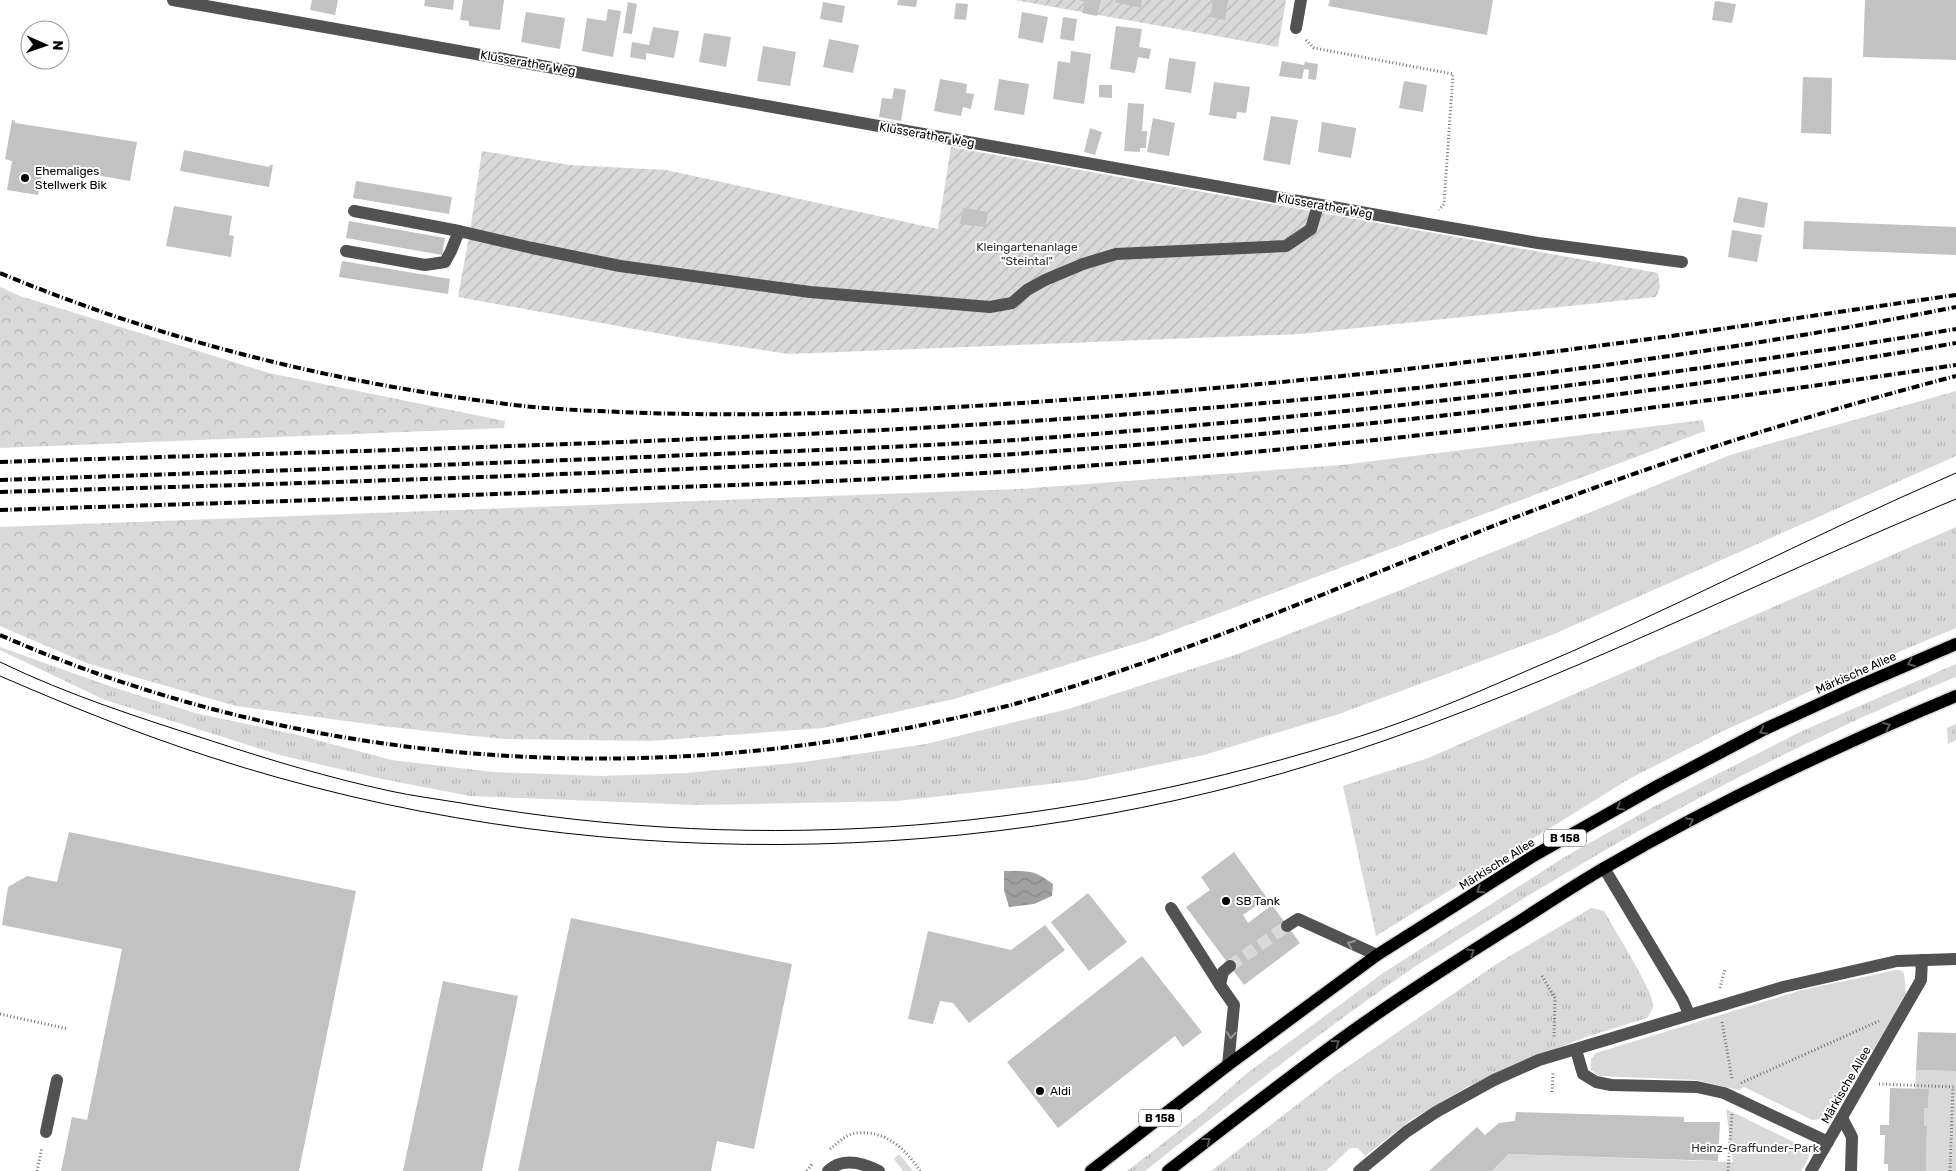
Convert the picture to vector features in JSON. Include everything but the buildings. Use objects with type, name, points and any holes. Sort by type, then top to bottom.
[{"type":"main road","name":"Märkische Allee","points":[[1091,1171],[1228,1065],[1377,956],[1535,855],[1667,781],[1766,730],[1856,687],[1956,644]]},
{"type":"main road","points":[[1168,1171],[1303,1067],[1364,1023],[1433,976],[1604,868],[1665,833],[1748,791],[1842,746],[1956,696]]},
{"type":"street","name":"Klüsserather Weg","points":[[173,0],[1318,205],[1538,243],[1682,262]]},
{"type":"street","points":[[1296,28],[1301,0]]},
{"type":"street","points":[[354,211],[459,231],[620,266],[810,292],[990,307],[1012,303],[1027,290],[1045,280],[1083,264],[1116,254],[1286,246],[1311,228],[1318,205]]},
{"type":"street","points":[[346,251],[425,265],[444,262],[452,251],[459,231]]},
{"type":"street","points":[[1604,868],[1683,1000],[1689,1014]]},
{"type":"street","points":[[1171,908],[1234,1005],[1228,1065]]},
{"type":"street","points":[[1287,926],[1298,919],[1377,956]]},
{"type":"street","points":[[1359,1171],[1406,1132],[1461,1097],[1539,1060],[1783,987],[1871,966],[1897,962],[1956,959]]},
{"type":"street","name":"Märkische Allee","points":[[1811,1171],[1921,980],[1922,960]]},
{"type":"street","points":[[1220,984],[1223,972],[1230,966]]},
{"type":"street","name":"Märkische Allee","points":[[1576,1050],[1582,1074],[1596,1082],[1611,1085],[1697,1087],[1733,1091],[1828,1142]]},
{"type":"street","points":[[46,1132],[57,1080]]},
{"type":"street","points":[[1842,1118],[1852,1138],[1851,1171]]},
{"type":"street","points":[[828,1171],[833,1166],[852,1162],[869,1166],[879,1171]]},
{"type":"path","points":[[1296,28],[1314,48],[1453,74],[1444,204],[1428,224]]},
{"type":"path","points":[[1542,976],[1555,998],[1552,1092]]},
{"type":"path","points":[[1719,1005],[1733,1091],[1728,1171]]},
{"type":"path","points":[[1733,1091],[1739,1084],[1905,1009]]},
{"type":"path","points":[[0,1014],[68,1029]]},
{"type":"path","points":[[1878,1084],[1955,1087],[1950,1171]]},
{"type":"path","points":[[37,1171],[46,1132]]},
{"type":"path","points":[[829,1150],[843,1138],[856,1133],[875,1134],[885,1137],[900,1147],[920,1171]]},
{"type":"green space","points":[[1015,0],[1286,0],[1278,47]]},
{"type":"green space","name":"Kleingartenanlage \"Steintal\"","points":[[951,147],[1658,273],[1660,287],[1656,297],[1299,334],[788,354],[689,339],[458,297],[482,151],[570,165],[666,170],[938,229]]},
{"type":"green space","points":[[0,287],[20,296],[269,373],[505,421],[504,428],[0,448]]},
{"type":"green space","points":[[1956,391],[1956,456],[1554,634],[1339,714],[1204,755],[1085,780],[898,801],[695,805],[470,796],[382,779],[280,755],[105,700],[0,650],[0,647],[109,686],[195,713],[298,735],[392,760],[493,772],[601,776],[687,773],[804,762],[926,744],[1068,709],[1238,654],[1393,593],[1730,455]]},
{"type":"green space","points":[[1703,420],[1705,431],[1145,641],[954,699],[823,728],[651,741],[503,739],[390,727],[236,706],[86,663],[0,626],[0,527],[1019,489],[1341,465]]},
{"type":"green space","points":[[1956,527],[1956,628],[1865,666],[1721,732],[1629,779],[1376,936],[1343,786],[1428,758]]},
{"type":"green space","points":[[1956,664],[1956,677],[1782,755],[1614,845],[1505,910],[1416,966],[1346,1015],[1145,1171],[1127,1171],[1202,1113],[1246,1074],[1383,973],[1563,858],[1651,808],[1802,731]]},
{"type":"green space","points":[[1956,724],[1956,740],[1948,744],[1947,728]]},
{"type":"green space","points":[[1591,908],[1604,911],[1647,986],[1653,1004],[1647,1018],[1589,1036],[1511,1066],[1467,1087],[1411,1120],[1365,1156],[1358,1148],[1350,1148],[1326,1171],[1211,1171],[1334,1076],[1495,965]]},
{"type":"green space","points":[[1896,970],[1904,973],[1906,995],[1835,1114],[1827,1118],[1812,1120],[1744,1087],[1739,1090],[1696,1080],[1599,1076],[1591,1070],[1591,1059],[1596,1053],[1802,990]]},
{"type":"green space","points":[[1916,1070],[1956,1071],[1956,1171],[1926,1171],[1927,1126],[1924,1126],[1924,1108],[1928,1108],[1929,1090],[1915,1089]]},
{"type":"green space","name":"Heinz-Graffunder-Park","points":[[1726,1109],[1808,1149],[1809,1157],[1801,1171],[1492,1171],[1509,1154],[1733,1162]]},
{"type":"green space","points":[[899,1154],[913,1171],[903,1171],[894,1159]]},
{"type":"water","points":[[1004,871],[1035,873],[1053,884],[1052,896],[1034,904],[1009,907],[1004,890]]},
{"type":"tunnel","points":[[1230,966],[1287,926]]},
{"type":"tram line","points":[[0,662],[52,685],[131,715],[300,768],[407,794],[576,819],[690,829],[804,830],[917,825],[1029,813],[1141,793],[1253,767],[1364,735],[1460,699],[1573,651],[1956,473]]},
{"type":"tram line","points":[[0,676],[104,719],[210,757],[349,796],[491,823],[636,840],[781,844],[926,838],[1070,821],[1212,792],[1351,752],[1428,725],[1581,664],[1956,499]]},
{"type":"railway","points":[[0,273],[61,297],[183,338],[245,355],[371,383],[434,394],[536,407],[611,412],[705,414],[820,413],[935,408],[1106,397],[1299,380],[1444,365],[1608,344],[1956,295]]},
{"type":"railway","points":[[0,462],[490,447],[736,437],[982,424],[1227,406],[1471,382],[1714,349],[1956,307]]},
{"type":"railway","points":[[0,480],[853,449],[1134,431],[1370,408],[1605,381],[1839,348],[1956,329]]},
{"type":"railway","points":[[0,492],[639,471],[1016,454],[1252,435],[1487,411],[1722,380],[1956,343]]},
{"type":"railway","points":[[0,510],[787,483],[970,474],[1133,462],[1369,441],[1487,428],[1604,414],[1956,365]]},
{"type":"railway","points":[[0,635],[105,676],[212,709],[322,733],[433,750],[545,758],[658,757],[770,749],[881,733],[946,720],[1011,705],[1078,685],[1211,638],[1537,509],[1641,471],[1850,405],[1956,376]]},
{"type":"place","name":"Ehemaliges Stellwerk Bik","points":[[25,178]]},
{"type":"place","name":"SB Tank","points":[[1226,901]]},
{"type":"place","name":"Aldi","points":[[1040,1091]]}]
